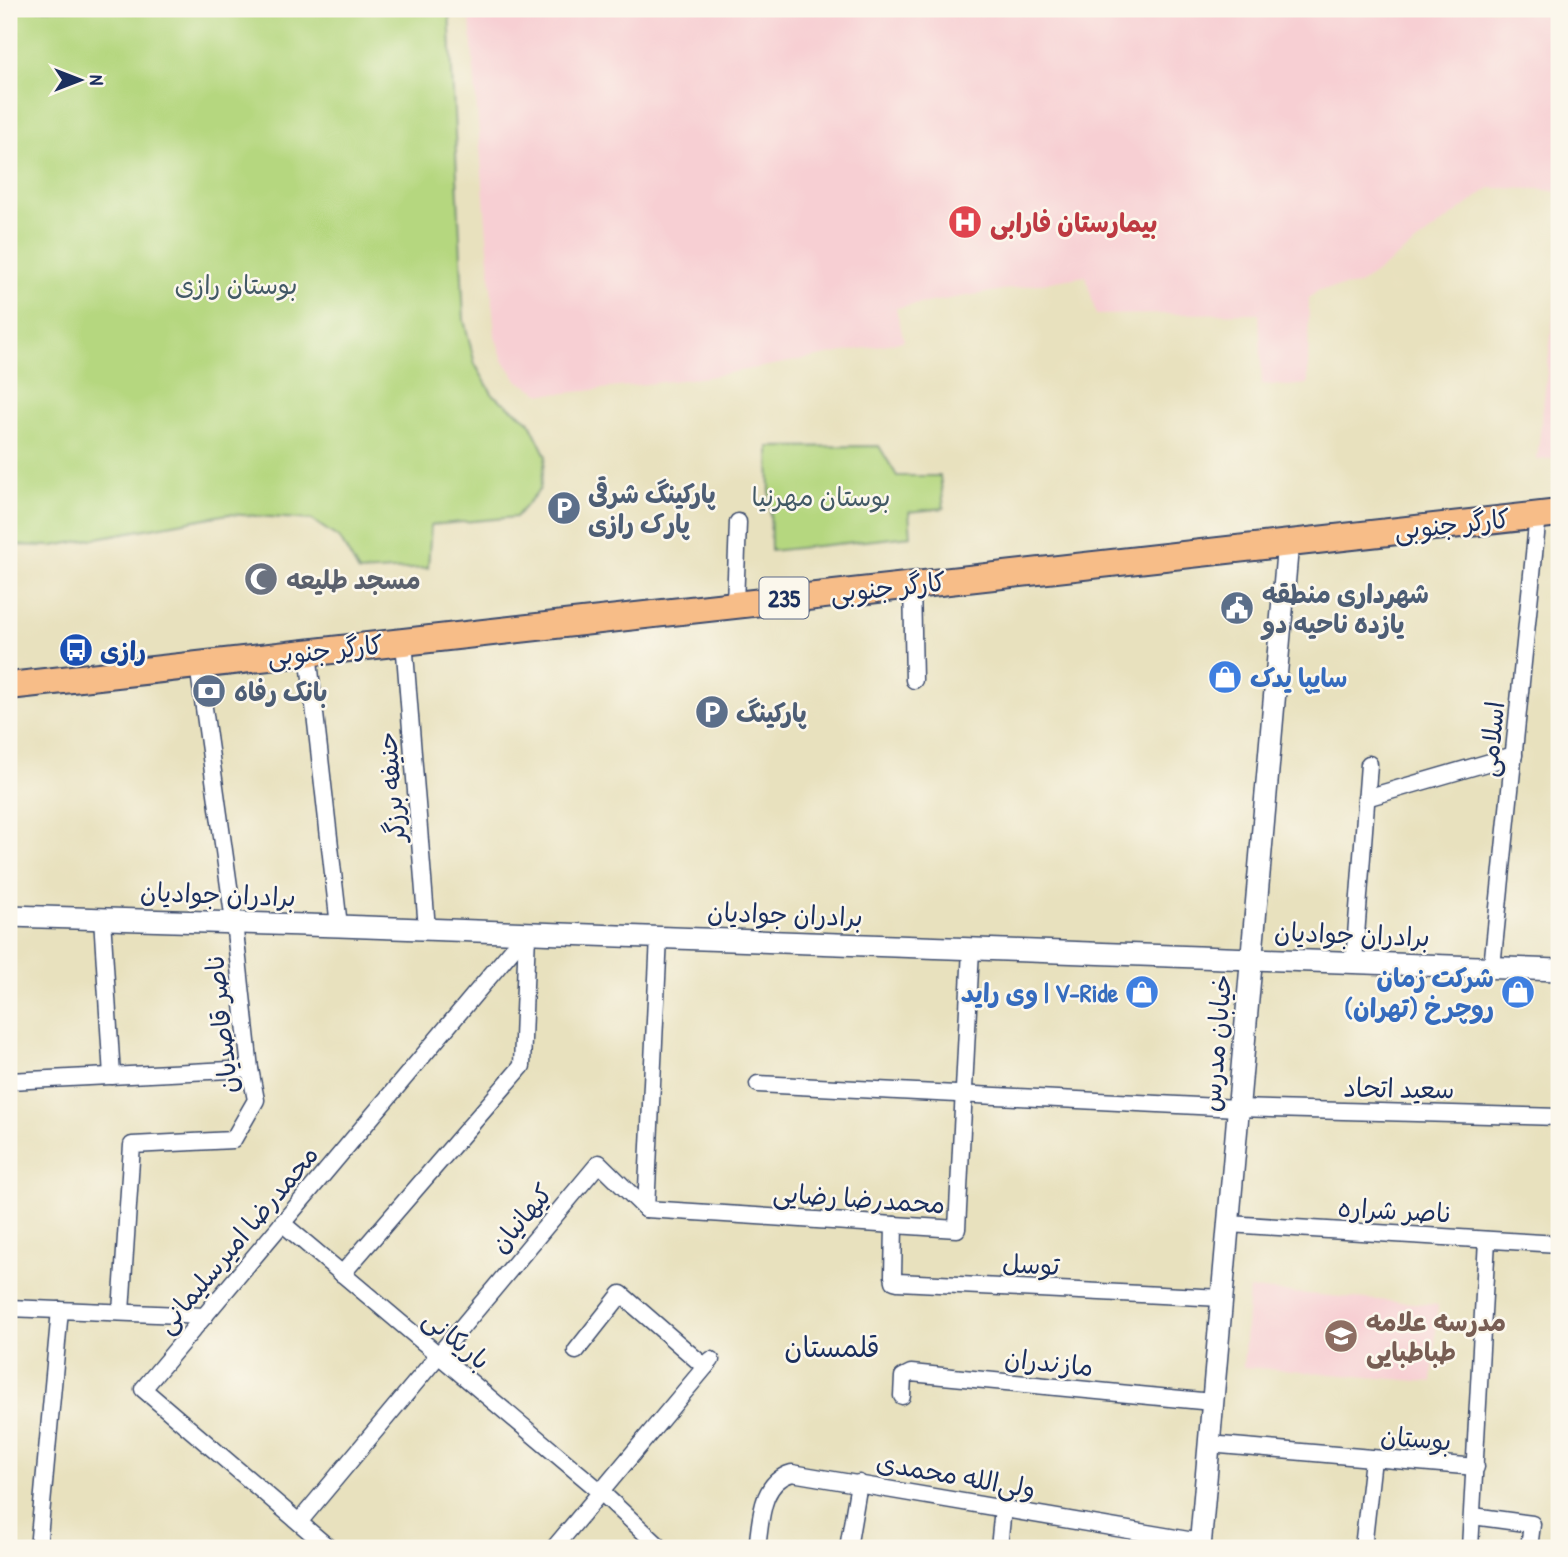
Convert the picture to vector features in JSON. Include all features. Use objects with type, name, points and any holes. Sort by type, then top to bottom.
[{"type":"main road","name":"کارگر جنوبی","points":[[9,686],[1549,514]]},
{"type":"street","name":"اسلامی","points":[[1492,967],[1514,755],[1549,514]]},
{"type":"street","points":[[735,604],[738,522]]},
{"type":"street","name":"خیابان مدرس","points":[[1200,1545],[1288,542]]},
{"type":"street","points":[[912,584],[914,680]]},
{"type":"street","name":"حنیفه برزگر","points":[[404,641],[427,929]]},
{"type":"street","points":[[309,652],[339,926]]},
{"type":"street","name":"ناصر قاصدیان","points":[[121,1312],[132,1145],[233,1140],[256,1100],[198,665]]},
{"type":"street","points":[[1366,798],[1514,755]]},
{"type":"street","points":[[1354,962],[1369,764]]},
{"type":"street","name":"برادران جوادیان","points":[[9,916],[1559,970]]},
{"type":"street","points":[[102,918],[111,1076]]},
{"type":"street","points":[[342,1274],[522,1066],[527,932]]},
{"type":"street","name":"محمدرضا امیرسلیمانی","points":[[330,1548],[143,1389],[527,932]]},
{"type":"street","points":[[646,1209],[659,937]]},
{"type":"street","name":"محمدرضا رضایی","points":[[646,1209],[957,1229],[971,948]]},
{"type":"street","points":[[9,1081],[250,1069]]},
{"type":"street","name":"سعید اتحاد","points":[[758,1084],[1238,1108],[1559,1117]]},
{"type":"street","name":"کیهانیان","points":[[439,1355],[599,1163],[646,1209]]},
{"type":"street","name":"باریکانی","points":[[282,1223],[601,1492],[661,1548]]},
{"type":"street","name":"ناصر شراره","points":[[1228,1224],[1559,1244]]},
{"type":"street","name":"توسل","points":[[894,1225],[893,1276],[894,1281],[898,1282],[1222,1298]]},
{"type":"street","name":"بوستان","points":[[1209,1444],[1476,1467],[1487,1240]]},
{"type":"street","points":[[554,1548],[708,1364],[621,1294],[576,1351]]},
{"type":"street","points":[[9,1308],[205,1316]]},
{"type":"street","points":[[38,1548],[60,1310]]},
{"type":"street","points":[[299,1522],[439,1355]]},
{"type":"street","name":"مازندران","points":[[902,1396],[905,1374],[911,1373],[1212,1402]]},
{"type":"street","points":[[1363,1548],[1373,1459]]},
{"type":"street","points":[[1471,1548],[1476,1467]]},
{"type":"street","name":"ولی‌الله محمدی","points":[[757,1548],[765,1498],[780,1476],[792,1473],[1003,1508],[1200,1545]]},
{"type":"street","points":[[848,1548],[859,1483]]},
{"type":"street","points":[[999,1548],[1003,1508]]},
{"type":"street","points":[[1473,1516],[1532,1524],[1529,1548]]},
{"type":"shaded area","name":"بیمارستان فارابی","points":[[469,9],[1559,9],[1559,192],[1490,188],[1359,285],[1319,290],[1309,298],[1308,384],[1262,384],[1259,313],[1096,315],[1086,276],[896,308],[904,341],[707,377],[542,394],[518,381],[503,360],[495,336]]},
{"type":"shaded area","points":[[1559,266],[1559,458],[1537,460]]},
{"type":"shaded area","name":"مدرسه علامه طباطبایی","points":[[1249,1289],[1438,1305],[1432,1382],[1243,1367]]},
{"type":"green space","name":"بوستان رازی","points":[[9,9],[449,9],[464,320],[475,364],[493,395],[529,421],[546,456],[540,489],[516,517],[431,525],[428,568],[359,572],[340,539],[312,520],[228,514],[53,546],[9,545]]},
{"type":"green space","name":"بوستان مهرنیا","points":[[879,446],[897,476],[940,476],[944,508],[909,512],[911,536],[771,551],[769,447]]},
{"type":"place","name":"بیمارستان فارابی","points":[[965,222]]},
{"type":"place","name":"پارکینگ شرقی پارک رازی","points":[[564,508]]},
{"type":"place","name":"مسجد طلیعه","points":[[261,579]]},
{"type":"place","name":"شهرداری منطقه یازده ناحیه دو","points":[[1237,608]]},
{"type":"place","name":"رازی","points":[[76,650]]},
{"type":"place","name":"سایپا یدک","points":[[1225,677]]},
{"type":"place","name":"بانک رفاه","points":[[209,691]]},
{"type":"place","name":"پارکینگ","points":[[712,712]]},
{"type":"place","name":"وی راید | V-Ride","points":[[1142,992]]},
{"type":"place","name":"شرکت زمان روچرخ (تهران)","points":[[1518,992]]},
{"type":"place","name":"مدرسه علامه طباطبایی","points":[[1341,1336]]},
{"type":"district","name":"قلمستان","points":[[832,1347]]}]
